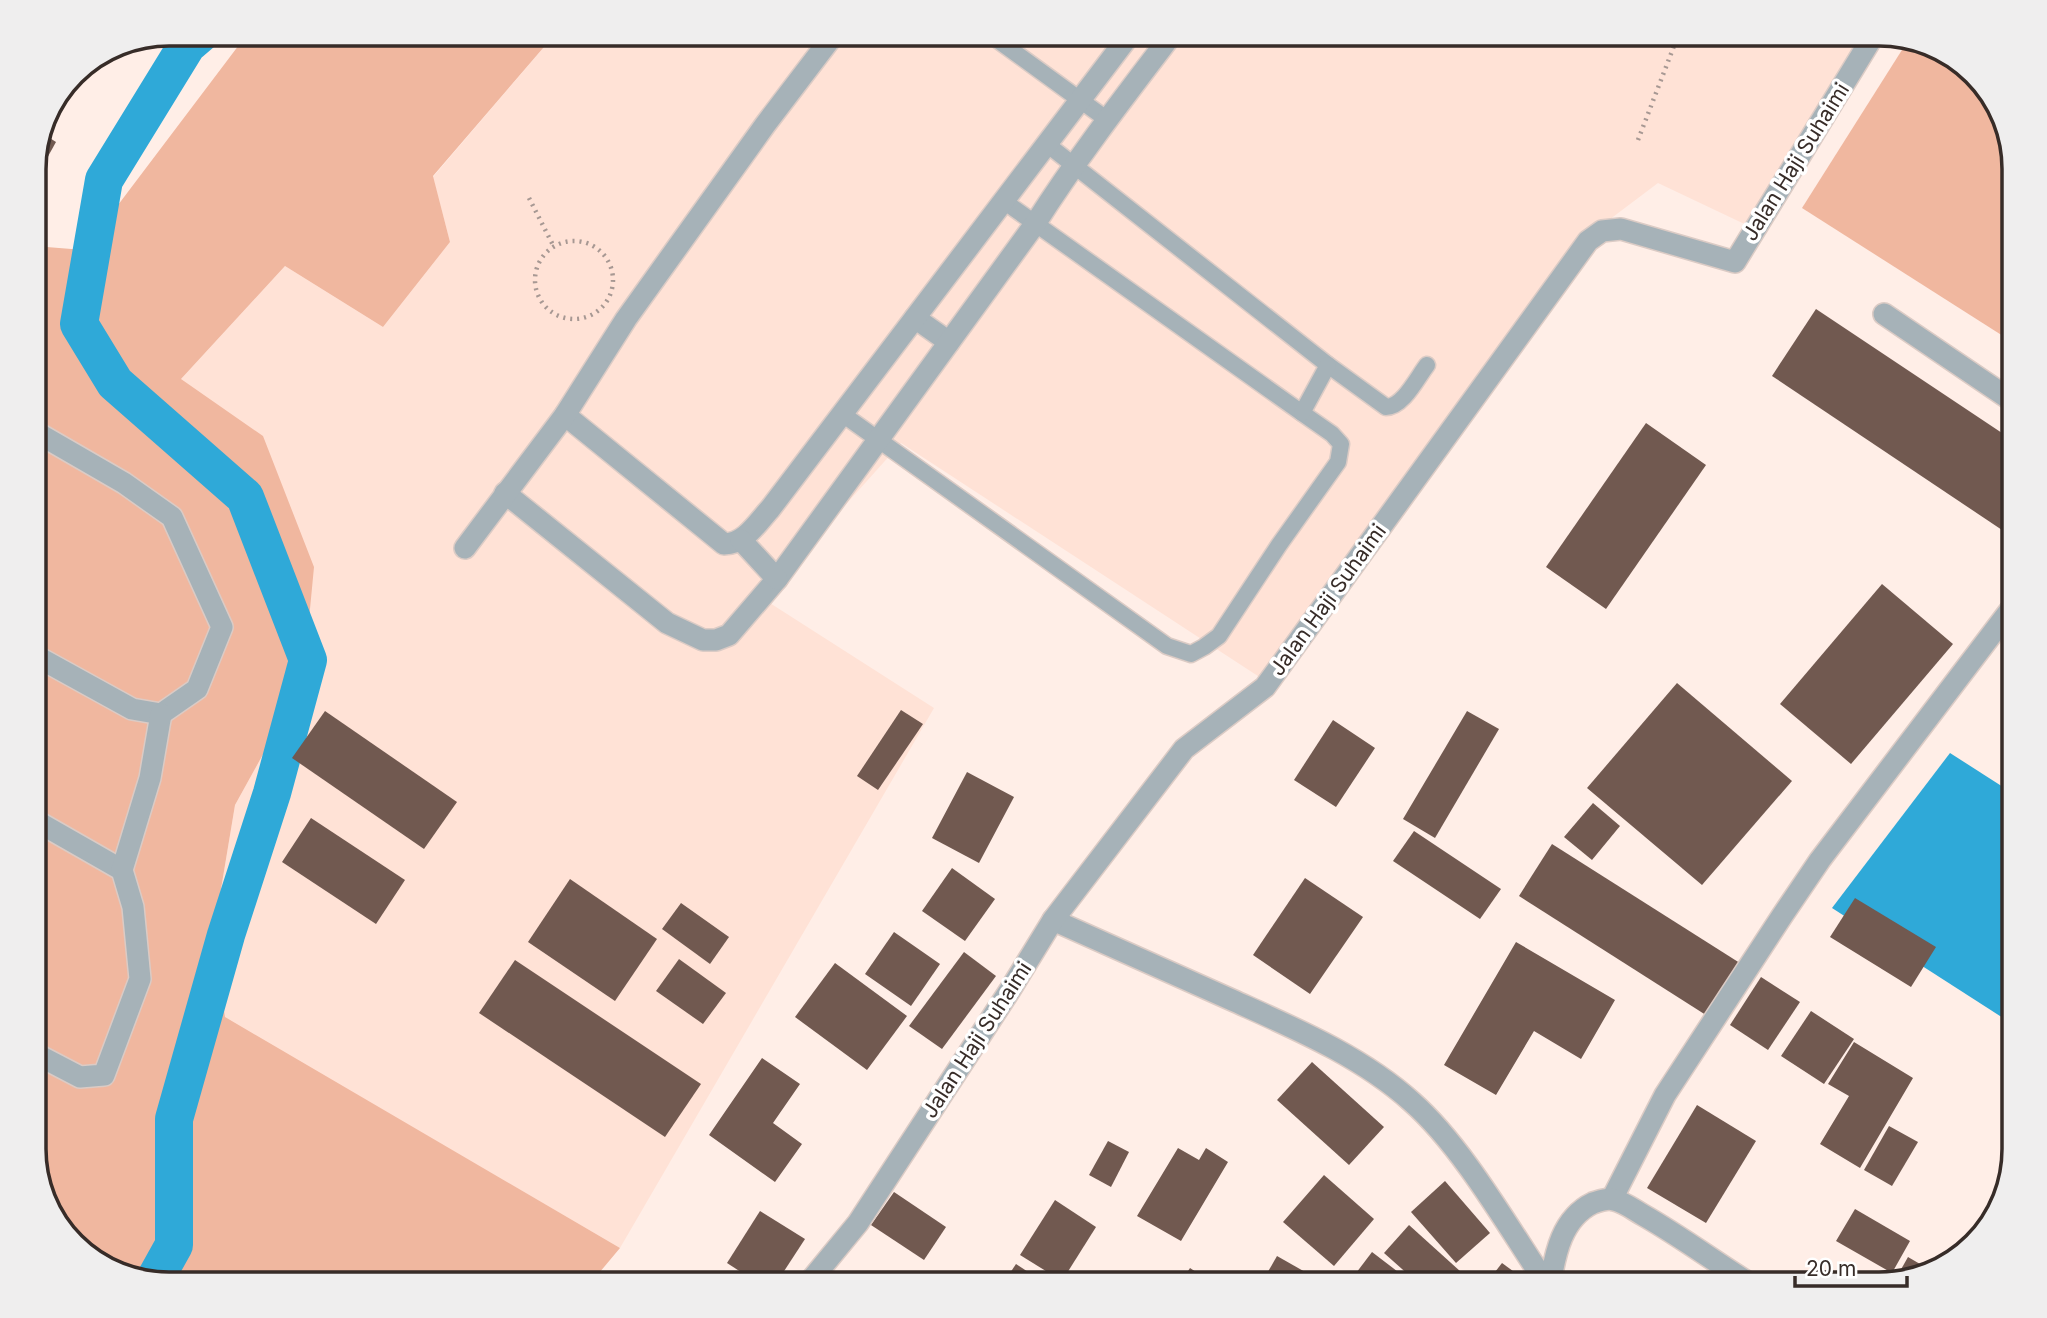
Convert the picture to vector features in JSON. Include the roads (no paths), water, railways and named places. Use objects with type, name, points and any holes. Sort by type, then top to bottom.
[{"type":"street","points":[[465,548],[565,415],[626,319],[825,46]]},
{"type":"street","points":[[565,415],[724,544],[741,540],[770,509],[1121,46]]},
{"type":"street","points":[[505,493],[667,623],[703,640],[716,640],[729,635],[777,579],[1162,46]]},
{"type":"street","name":"Jalan Haji Suhaimi","points":[[818,1272],[858,1223],[1053,920],[1184,749],[1265,687],[1588,241],[1602,231],[1620,229],[1735,262],[1867,46]]},
{"type":"street","points":[[1885,314],[2002,394]]},
{"type":"street","points":[[915,318],[949,342]]},
{"type":"street","points":[[46,438],[124,483],[172,517],[222,627],[197,689],[161,714],[132,709],[46,662]]},
{"type":"street","points":[[741,540],[777,579]]},
{"type":"street","points":[[1612,1199],[1665,1096],[1782,916],[1828,849],[2002,621]]},
{"type":"street","points":[[46,1059],[80,1077],[104,1074],[140,979],[133,907],[122,870],[150,778],[161,714]]},
{"type":"street","points":[[46,827],[122,870]]},
{"type":"street","points":[[1053,920],[1294,1028],[1381,1076],[1413,1102],[1435,1126],[1469,1169],[1539,1272]]},
{"type":"street","points":[[1551,1272],[1557,1247],[1579,1211],[1597,1202],[1612,1199],[1658,1223],[1732,1272]]},
{"type":"lane","points":[[1006,46],[1109,121]]},
{"type":"lane","points":[[1048,145],[1328,365],[1386,407],[1392,407],[1399,401],[1427,365]]},
{"type":"lane","points":[[841,413],[1167,646],[1191,654],[1219,636],[1338,462],[1341,444],[1332,434],[1005,202]]},
{"type":"lane","points":[[1302,413],[1328,365]]},
{"type":"water","points":[[1950,753],[2002,786],[2002,1017],[1832,908]]},
{"type":"waterway","points":[[159,1271],[174,1245],[174,1119],[226,935],[272,793],[308,660],[245,497],[115,383],[79,324],[104,180],[186,46]]}]
